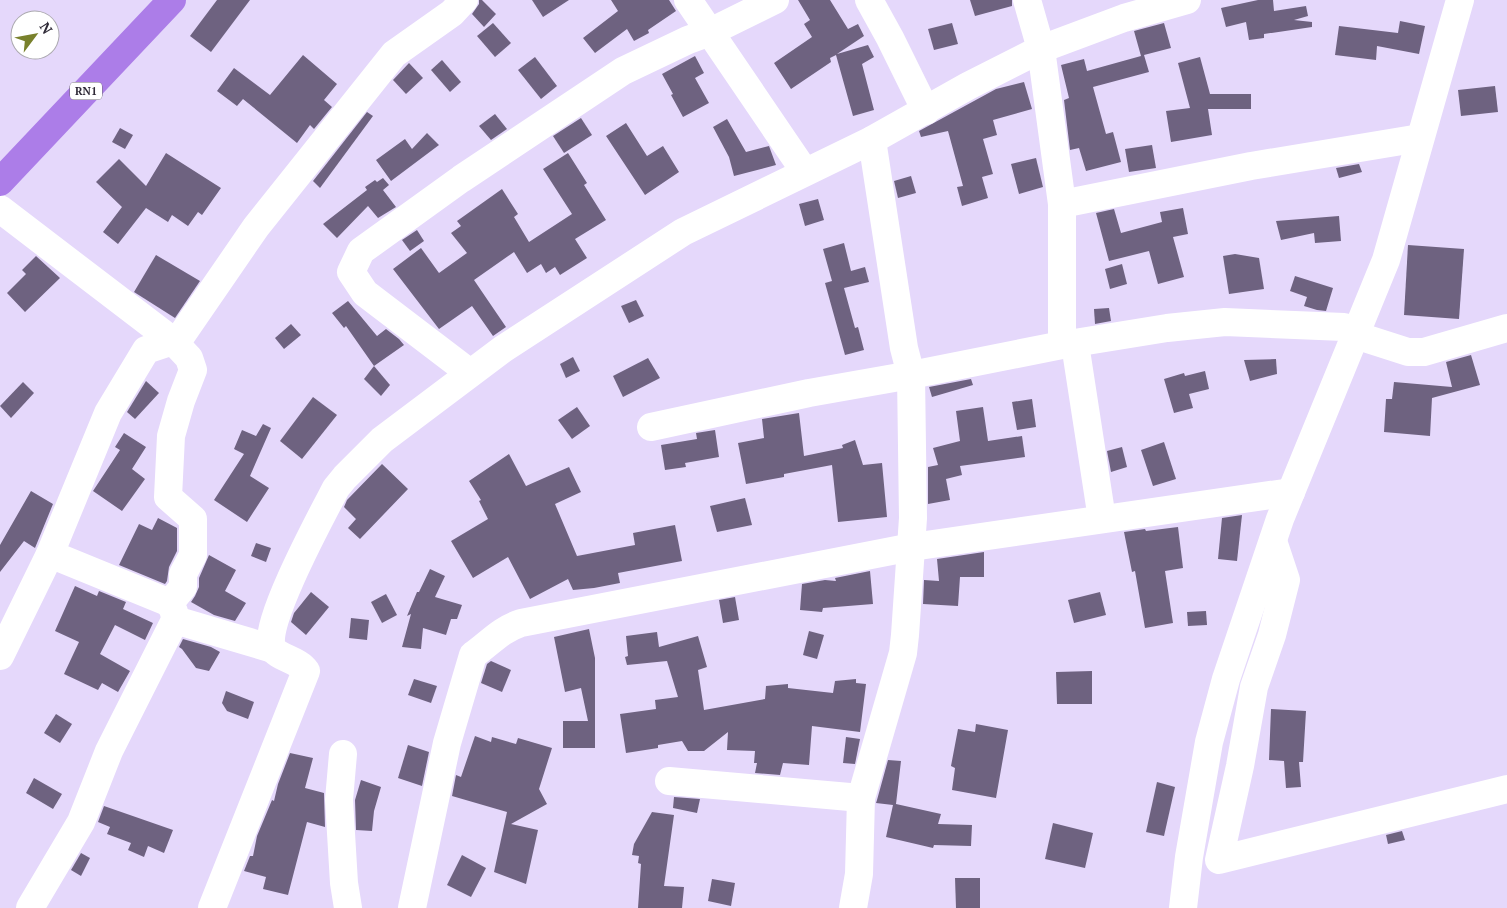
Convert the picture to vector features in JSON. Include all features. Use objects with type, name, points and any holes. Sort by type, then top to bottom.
[{"type":"highway","name":"RN1","points":[[0,182],[172,0]]},
{"type":"street","points":[[0,656],[50,554],[108,413],[146,350],[182,336],[256,227],[394,54],[452,13],[464,0]]},
{"type":"street","points":[[688,0],[805,172]]},
{"type":"street","points":[[470,373],[365,293],[352,272],[361,251],[469,173],[623,71],[775,0]]},
{"type":"street","points":[[869,0],[926,111]]},
{"type":"street","points":[[1027,0],[1041,49],[1062,204],[1069,344],[1102,518]]},
{"type":"street","points":[[273,649],[271,639],[275,618],[292,578],[336,488],[344,477],[382,440],[470,373],[551,317],[683,232],[872,140],[968,86],[1041,49],[1124,18],[1187,0]]},
{"type":"street","points":[[1183,908],[1188,857],[1210,742],[1226,679],[1291,492],[1386,260],[1460,0]]},
{"type":"street","points":[[1062,204],[1251,166],[1420,138]]},
{"type":"street","points":[[853,908],[859,874],[861,798],[903,653],[913,518],[911,375],[904,348],[872,140]]},
{"type":"street","points":[[0,209],[173,341],[189,358],[193,370],[170,436],[168,497],[193,519],[193,555],[183,574],[182,587],[173,612],[109,751],[81,822],[30,908]]},
{"type":"street","points":[[651,427],[809,393],[1069,344],[1167,328],[1225,322],[1344,328],[1355,336],[1408,352],[1424,352],[1507,328]]},
{"type":"street","points":[[412,908],[447,743],[473,655],[508,628],[521,623],[912,547],[1291,492]]},
{"type":"street","points":[[1273,541],[1286,580],[1272,635],[1254,687],[1240,766],[1219,860],[1507,789]]},
{"type":"street","points":[[50,554],[173,612],[273,649],[277,653],[300,664],[306,671],[212,908]]},
{"type":"street","points":[[343,754],[339,800],[344,883],[348,908]]},
{"type":"street","points":[[669,781],[861,798]]},
{"type":"building","points":[[217,0],[250,0],[211,52],[190,36]]},
{"type":"building","points":[[479,0],[482,0],[496,14],[484,27],[472,14],[479,4]]},
{"type":"building","points":[[532,0],[569,0],[543,17]]},
{"type":"building","points":[[611,0],[669,0],[676,11],[648,30],[649,33],[634,41],[627,29],[595,53],[583,38],[618,11]]},
{"type":"building","points":[[798,0],[830,0],[848,29],[858,24],[864,36],[837,54],[868,45],[874,57],[862,64],[874,110],[853,116],[836,55],[830,58],[831,62],[791,89],[774,63],[812,37],[804,24],[810,20]]},
{"type":"building","points":[[970,0],[1012,0],[1012,6],[975,16]]},
{"type":"building","points":[[1258,0],[1273,0],[1274,11],[1306,6],[1308,16],[1294,20],[1312,22],[1312,27],[1264,34],[1264,38],[1249,40],[1246,22],[1226,27],[1221,8]]},
{"type":"building","points":[[1400,21],[1425,26],[1419,54],[1377,46],[1376,60],[1335,55],[1339,26],[1398,33]]},
{"type":"building","points":[[493,23],[511,43],[495,57],[477,36]]},
{"type":"building","points":[[952,23],[958,44],[934,50],[928,29]]},
{"type":"building","points":[[1164,23],[1171,48],[1144,55],[1149,72],[1093,87],[1106,134],[1113,132],[1121,162],[1086,171],[1079,148],[1070,150],[1064,100],[1069,98],[1061,65],[1084,59],[1087,71],[1141,56],[1134,31]]},
{"type":"building","points":[[303,55],[337,84],[324,100],[332,107],[314,129],[310,125],[297,143],[243,99],[237,106],[217,91],[234,68],[270,95]]},
{"type":"building","points":[[695,56],[704,73],[695,78],[709,103],[683,117],[662,74]]},
{"type":"building","points":[[535,57],[557,86],[541,99],[518,70]]},
{"type":"building","points":[[1200,57],[1210,94],[1251,94],[1251,109],[1208,109],[1212,135],[1171,142],[1166,111],[1190,108],[1178,63]]},
{"type":"building","points":[[442,60],[461,82],[450,92],[431,70]]},
{"type":"building","points":[[409,63],[423,78],[406,94],[393,80]]},
{"type":"building","points":[[1024,82],[1032,109],[993,120],[997,135],[983,139],[993,174],[982,177],[988,198],[962,206],[957,187],[963,186],[948,131],[921,137],[919,131],[996,89]]},
{"type":"building","points":[[1495,86],[1498,112],[1461,116],[1458,90]]},
{"type":"building","points":[[367,112],[373,116],[320,188],[313,181]]},
{"type":"building","points":[[495,114],[507,129],[491,140],[479,126]]},
{"type":"building","points":[[581,118],[592,135],[564,153],[553,136]]},
{"type":"building","points":[[727,119],[746,152],[769,146],[776,165],[734,176],[729,157],[713,127]]},
{"type":"building","points":[[626,123],[647,156],[663,146],[679,172],[645,195],[606,136]]},
{"type":"building","points":[[120,128],[133,135],[125,149],[112,142]]},
{"type":"building","points":[[427,133],[439,145],[391,181],[376,160],[405,139],[412,149]]},
{"type":"building","points":[[1152,145],[1156,168],[1129,172],[1125,149]]},
{"type":"building","points":[[166,153],[221,188],[202,215],[198,212],[188,226],[172,215],[168,222],[146,208],[118,244],[103,232],[122,207],[96,182],[119,159],[146,186]]},
{"type":"building","points":[[568,153],[587,183],[584,185],[606,220],[575,239],[587,258],[560,275],[555,267],[546,273],[541,264],[527,273],[514,252],[474,280],[506,327],[493,336],[472,306],[439,329],[393,269],[421,248],[439,273],[467,253],[451,233],[461,226],[457,221],[502,189],[518,214],[514,217],[529,242],[572,214],[543,169]]},
{"type":"building","points":[[1036,158],[1043,187],[1019,194],[1011,164]]},
{"type":"building","points":[[1359,164],[1362,172],[1339,178],[1336,168]]},
{"type":"building","points":[[911,176],[916,193],[898,198],[894,181]]},
{"type":"building","points":[[383,178],[389,185],[383,190],[396,207],[378,218],[368,206],[337,238],[323,224],[367,190],[365,187],[375,180],[377,182]]},
{"type":"building","points":[[818,199],[824,220],[805,226],[799,204]]},
{"type":"building","points":[[1183,208],[1188,234],[1173,237],[1184,277],[1158,284],[1149,251],[1109,261],[1096,213],[1114,209],[1121,233],[1162,222],[1160,212]]},
{"type":"building","points":[[1339,216],[1341,241],[1315,243],[1314,233],[1281,240],[1276,221]]},
{"type":"building","points":[[417,230],[424,241],[410,251],[402,240]]},
{"type":"building","points":[[844,243],[851,271],[865,267],[869,282],[844,288],[855,328],[858,327],[864,350],[845,355],[825,283],[832,281],[823,249]]},
{"type":"building","points":[[1408,245],[1464,249],[1459,319],[1404,315]]},
{"type":"building","points":[[1235,254],[1259,258],[1264,289],[1229,294],[1223,256]]},
{"type":"building","points":[[156,255],[200,281],[175,318],[134,292]]},
{"type":"building","points":[[36,256],[60,278],[25,312],[7,293],[26,274],[22,270]]},
{"type":"building","points":[[1122,264],[1127,284],[1110,289],[1105,269]]},
{"type":"building","points":[[1295,276],[1333,288],[1326,311],[1304,306],[1307,297],[1290,291]]},
{"type":"building","points":[[636,300],[644,316],[629,323],[621,306]]},
{"type":"building","points":[[348,301],[377,336],[386,329],[404,345],[374,366],[346,326],[344,328],[332,313]]},
{"type":"building","points":[[1109,308],[1111,321],[1095,324],[1094,309]]},
{"type":"building","points":[[291,324],[301,335],[284,349],[275,338]]},
{"type":"building","points":[[1471,355],[1480,385],[1432,398],[1430,436],[1384,432],[1386,399],[1392,399],[1394,382],[1452,387],[1446,362]]},
{"type":"building","points":[[573,357],[580,371],[566,378],[560,364]]},
{"type":"building","points":[[648,358],[660,378],[623,397],[613,376]]},
{"type":"building","points":[[1276,359],[1277,374],[1250,381],[1244,360]]},
{"type":"building","points":[[374,366],[390,385],[381,396],[364,379]]},
{"type":"building","points":[[1205,371],[1209,389],[1189,394],[1193,408],[1174,413],[1164,379],[1184,373],[1185,376]]},
{"type":"building","points":[[971,379],[973,385],[932,397],[929,387]]},
{"type":"building","points":[[146,381],[159,393],[135,419],[127,412]]},
{"type":"building","points":[[23,382],[34,393],[11,418],[0,406]]},
{"type":"building","points":[[313,397],[337,415],[302,459],[280,441]]},
{"type":"building","points":[[1032,399],[1036,427],[1017,430],[1012,402]]},
{"type":"building","points":[[577,407],[590,426],[572,439],[558,420]]},
{"type":"building","points":[[983,407],[988,441],[1022,436],[1025,457],[960,466],[962,475],[946,479],[950,500],[928,504],[928,467],[938,465],[933,448],[960,441],[956,411]]},
{"type":"building","points":[[799,413],[804,456],[843,448],[842,445],[855,440],[863,465],[882,463],[887,517],[838,522],[832,465],[784,474],[784,477],[746,484],[738,443],[764,438],[762,419]]},
{"type":"building","points":[[263,424],[271,428],[250,476],[269,488],[247,522],[214,500],[244,454],[234,449],[242,430],[256,436]]},
{"type":"building","points":[[715,430],[719,457],[685,463],[686,467],[665,470],[661,445],[697,439],[696,433]]},
{"type":"building","points":[[124,433],[146,447],[132,469],[145,479],[122,511],[93,491],[120,450],[115,447]]},
{"type":"building","points":[[1164,442],[1176,479],[1153,486],[1141,450]]},
{"type":"building","points":[[1122,447],[1127,467],[1111,472],[1107,451]]},
{"type":"building","points":[[509,454],[526,486],[569,467],[581,492],[555,504],[577,556],[635,545],[633,533],[675,525],[682,561],[618,573],[620,583],[594,588],[573,590],[568,579],[530,599],[508,557],[473,578],[451,541],[488,519],[479,501],[481,500],[469,481]]},
{"type":"building","points":[[382,464],[408,489],[360,539],[348,528],[356,519],[344,507],[347,500]]},
{"type":"building","points":[[31,491],[53,504],[35,548],[24,541],[0,572],[0,545]]},
{"type":"building","points":[[745,498],[752,525],[717,532],[710,506]]},
{"type":"building","points":[[1242,515],[1237,561],[1218,559],[1222,518]]},
{"type":"building","points":[[158,518],[177,528],[177,551],[169,567],[165,584],[119,565],[139,524],[152,530]]},
{"type":"building","points":[[1178,527],[1183,568],[1165,571],[1173,623],[1145,628],[1135,571],[1132,572],[1124,532]]},
{"type":"building","points":[[256,543],[271,548],[266,562],[251,556]]},
{"type":"building","points":[[984,552],[984,577],[960,577],[958,606],[923,604],[924,580],[939,581],[937,559]]},
{"type":"building","points":[[209,555],[236,570],[225,591],[246,603],[235,621],[214,615],[191,602],[199,587],[199,578]]},
{"type":"building","points":[[430,569],[445,576],[435,597],[462,605],[457,619],[451,619],[446,635],[423,628],[421,649],[402,647],[411,614],[407,616],[417,592],[419,592]]},
{"type":"building","points":[[870,571],[873,604],[823,608],[822,612],[800,610],[802,584],[825,580],[836,581],[835,578]]},
{"type":"building","points":[[75,586],[97,596],[99,591],[126,602],[123,609],[153,623],[145,640],[115,625],[100,654],[130,671],[118,692],[102,683],[98,690],[64,674],[79,642],[55,631]]},
{"type":"building","points":[[311,592],[329,607],[306,635],[291,622],[294,613]]},
{"type":"building","points":[[1100,592],[1106,615],[1074,623],[1068,600]]},
{"type":"building","points":[[386,594],[397,615],[382,623],[371,602]]},
{"type":"building","points":[[735,597],[739,620],[723,623],[719,600]]},
{"type":"building","points":[[1206,611],[1207,625],[1188,626],[1187,612]]},
{"type":"building","points":[[351,618],[369,620],[367,640],[349,638]]},
{"type":"building","points":[[589,629],[595,658],[595,748],[563,748],[563,721],[588,721],[581,688],[565,692],[554,637]]},
{"type":"building","points":[[809,631],[824,635],[817,659],[803,655]]},
{"type":"building","points":[[657,632],[659,647],[698,636],[707,667],[698,670],[704,710],[765,699],[766,686],[788,684],[788,688],[833,693],[835,681],[856,679],[856,683],[866,684],[860,732],[812,726],[809,765],[783,763],[780,775],[755,773],[757,763],[754,763],[755,751],[727,750],[728,732],[704,751],[688,751],[682,741],[658,745],[658,748],[626,753],[620,714],[656,709],[655,700],[678,697],[667,661],[627,665],[625,657],[628,656],[626,636]]},
{"type":"building","points":[[183,639],[211,647],[220,652],[209,671],[196,668],[179,647]]},
{"type":"building","points":[[491,661],[511,670],[502,692],[481,683],[487,664]]},
{"type":"building","points":[[1092,671],[1092,704],[1057,704],[1056,672]]},
{"type":"building","points":[[414,679],[437,686],[431,703],[408,695]]},
{"type":"building","points":[[226,691],[254,702],[248,719],[227,711],[222,703]]},
{"type":"building","points":[[1271,709],[1306,711],[1303,762],[1299,762],[1301,787],[1286,788],[1284,761],[1269,760]]},
{"type":"building","points":[[56,714],[72,724],[60,743],[44,733]]},
{"type":"building","points":[[976,724],[1008,730],[996,798],[952,790],[955,768],[951,766],[958,729],[975,732]]},
{"type":"building","points":[[475,736],[491,742],[492,737],[516,744],[518,738],[552,748],[539,789],[547,804],[511,824],[538,830],[526,884],[494,872],[507,812],[452,796],[456,775],[461,777]]},
{"type":"building","points":[[846,737],[860,739],[855,764],[843,763]]},
{"type":"building","points":[[408,745],[429,752],[422,786],[398,778]]},
{"type":"building","points":[[290,753],[313,758],[305,788],[324,793],[325,827],[307,822],[288,895],[263,889],[266,877],[244,871],[250,856],[253,856],[257,836],[272,800],[274,801],[278,784]]},
{"type":"building","points":[[888,760],[901,761],[896,804],[941,814],[938,824],[972,825],[971,846],[934,845],[933,848],[886,837],[893,805],[876,803]]},
{"type":"building","points":[[34,778],[62,794],[53,809],[26,793]]},
{"type":"building","points":[[361,780],[381,787],[374,811],[372,831],[356,830],[355,800]]},
{"type":"building","points":[[1157,782],[1175,787],[1164,836],[1146,832]]},
{"type":"building","points":[[674,797],[700,799],[697,813],[673,808]]},
{"type":"building","points":[[104,806],[173,830],[164,853],[148,846],[144,857],[128,850],[131,843],[107,834],[110,827],[98,822]]},
{"type":"building","points":[[652,812],[674,815],[664,886],[684,887],[682,908],[638,908],[641,864],[638,863],[639,856],[632,855],[634,844]]},
{"type":"building","points":[[1053,823],[1093,833],[1085,868],[1045,859]]},
{"type":"building","points":[[1402,831],[1405,840],[1388,844],[1386,835]]},
{"type":"building","points":[[81,853],[90,858],[81,876],[71,870]]},
{"type":"building","points":[[462,855],[486,868],[471,897],[447,885]]},
{"type":"building","points":[[955,878],[980,878],[980,908],[956,908]]},
{"type":"building","points":[[712,879],[735,883],[731,906],[708,901]]}]
